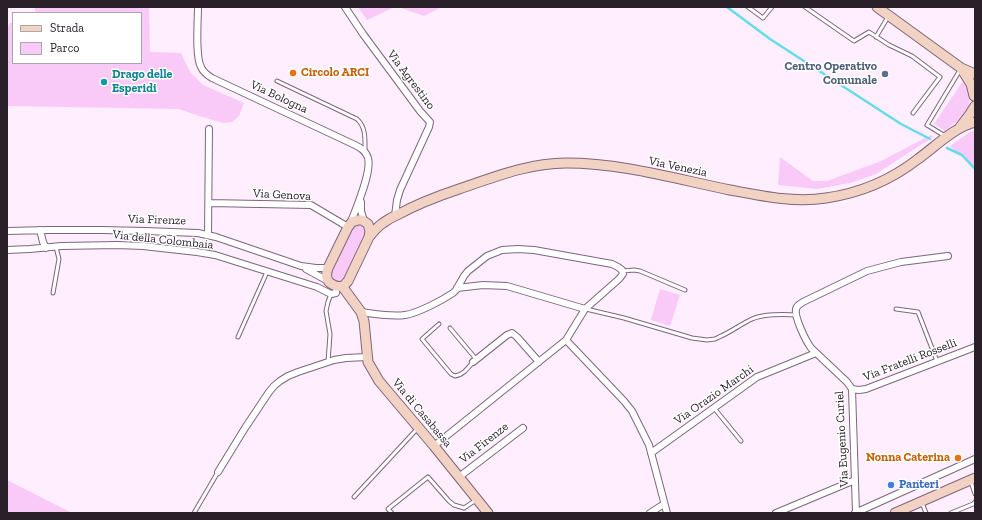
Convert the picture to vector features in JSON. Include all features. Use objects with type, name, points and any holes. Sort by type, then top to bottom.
[{"type":"street","name":"Via Bologna","points":[[198,7],[198,55],[201,67],[207,75],[355,144],[365,153]]},
{"type":"street","name":"Via Agrestino","points":[[346,7],[363,34],[420,111],[430,122],[400,190],[395,216]]},
{"type":"street","points":[[877,7],[960,68],[975,74]]},
{"type":"street","points":[[960,68],[973,88],[975,94],[975,106]]},
{"type":"street","name":"Via Venezia","points":[[958,129],[975,106]]},
{"type":"street","name":"Via Venezia","points":[[340,286],[348,281],[369,237],[384,222],[412,206],[435,197],[528,167],[556,164],[590,164],[640,171],[733,191],[769,197],[801,200],[826,198],[874,186],[906,168],[958,129],[975,122]]},
{"type":"street","points":[[208,235],[209,128]]},
{"type":"street","points":[[328,281],[328,268],[349,225],[361,194],[369,165],[368,157],[365,153]]},
{"type":"street","points":[[361,194],[360,208],[365,222],[370,228],[369,237]]},
{"type":"street","name":"Via Genova","points":[[209,203],[311,205],[349,225]]},
{"type":"street","name":"Via Venezia","points":[[349,225],[356,220],[374,223],[384,222]]},
{"type":"street","points":[[40,230],[46,248]]},
{"type":"street","name":"Via Firenze","points":[[7,231],[145,231],[208,235],[301,266],[328,281],[332,285],[340,286],[361,312],[364,321],[367,357]]},
{"type":"street","name":"Via della Colombaia","points":[[7,250],[117,245],[143,246],[197,252],[214,255],[317,287],[331,294]]},
{"type":"street","points":[[361,312],[398,315],[412,314],[454,292],[466,273],[481,260],[491,254],[506,250],[534,250],[579,258],[612,264],[622,271],[622,276],[585,309],[566,340],[434,446]]},
{"type":"street","points":[[796,314],[797,307],[803,302],[863,273],[901,262],[948,256]]},
{"type":"street","name":"Via Firenze","points":[[301,266],[328,268]]},
{"type":"street","points":[[457,288],[488,284],[507,286],[585,309]]},
{"type":"street","points":[[331,294],[336,293],[340,286]]},
{"type":"street","name":"Via Eugenio Curiel","points":[[796,314],[809,344],[816,353],[850,384],[852,389],[856,513]]},
{"type":"street","points":[[475,361],[507,335],[512,333],[539,362]]},
{"type":"street","points":[[566,340],[628,406],[647,441],[667,513]]},
{"type":"street","name":"Via Fratelli Rosselli","points":[[852,389],[866,389],[975,347]]},
{"type":"street","name":"Via Orazio Marchi","points":[[651,453],[760,375],[816,353]]},
{"type":"street","points":[[218,472],[245,428],[274,386],[280,381],[288,376],[328,362],[346,358],[367,357]]},
{"type":"street","name":"Via di Casabassa","points":[[367,357],[370,367],[382,385],[488,513]]},
{"type":"street","name":"Via Firenze","points":[[459,477],[523,428]]},
{"type":"street","points":[[856,513],[975,459]]},
{"type":"street","points":[[896,513],[972,479]]},
{"type":"street","points":[[776,513],[855,480]]},
{"type":"street","points":[[650,513],[664,504]]},
{"type":"lane","points":[[748,7],[763,18],[772,7]]},
{"type":"lane","points":[[805,7],[854,40],[869,32],[889,45],[912,56],[940,77],[913,113]]},
{"type":"lane","points":[[876,37],[889,16]]},
{"type":"lane","points":[[947,137],[927,125],[960,68]]},
{"type":"lane","points":[[277,81],[357,119],[361,123],[363,129],[365,153]]},
{"type":"lane","points":[[53,293],[59,259],[56,247]]},
{"type":"lane","points":[[622,271],[640,271],[686,290]]},
{"type":"lane","points":[[238,337],[267,272]]},
{"type":"lane","points":[[328,362],[330,334],[326,311],[331,294]]},
{"type":"lane","points":[[585,309],[624,318],[687,337],[707,340],[723,336],[754,318],[781,314],[796,314]]},
{"type":"lane","points":[[896,309],[918,312],[937,362]]},
{"type":"lane","points":[[439,324],[422,339],[451,374],[459,376],[475,361],[450,328]]},
{"type":"lane","points":[[714,408],[741,441]]},
{"type":"lane","points":[[354,498],[418,428]]},
{"type":"lane","points":[[194,513],[218,472]]},
{"type":"lane","points":[[392,513],[388,509],[428,477],[449,501],[464,510],[477,499]]},
{"type":"lane","points":[[972,479],[975,494]]},
{"type":"lane","points":[[921,502],[926,513]]},
{"type":"lane","points":[[951,513],[975,502]]},
{"type":"green space","points":[[34,7],[149,7],[150,52],[181,53],[191,73],[203,85],[244,103],[239,116],[232,122],[223,123],[179,109],[7,106],[7,27],[10,23],[12,23],[12,64],[142,64],[142,12],[36,12]]},
{"type":"green space","points":[[358,7],[395,7],[367,20]]},
{"type":"green space","points":[[398,7],[442,7],[424,16]]},
{"type":"green space","points":[[963,81],[969,98],[967,110],[945,131],[934,124]]},
{"type":"green space","points":[[975,131],[975,169],[950,146],[970,132]]},
{"type":"green space","points":[[931,135],[933,137],[876,174],[850,183],[817,189],[778,185],[780,157],[813,181],[827,181],[881,161]]},
{"type":"green space","points":[[360,223],[365,227],[367,233],[347,276],[341,282],[336,281],[331,275],[331,270],[353,225]]},
{"type":"green space","points":[[660,289],[680,295],[670,326],[651,320]]},
{"type":"green space","points":[[7,480],[72,513],[7,513]]},
{"type":"waterway","points":[[727,7],[770,39],[901,124],[930,139]]},
{"type":"waterway","points":[[947,148],[962,155],[975,169]]},
{"type":"place","name":"Circolo ARCI","points":[[293,73]]},
{"type":"place","name":"Centro Operativo Comunale","points":[[885,74]]},
{"type":"place","name":"Drago delle Esperidi","points":[[104,82]]},
{"type":"place","name":"Nonna Caterina","points":[[958,458]]},
{"type":"place","name":"Panteri","points":[[891,485]]}]
